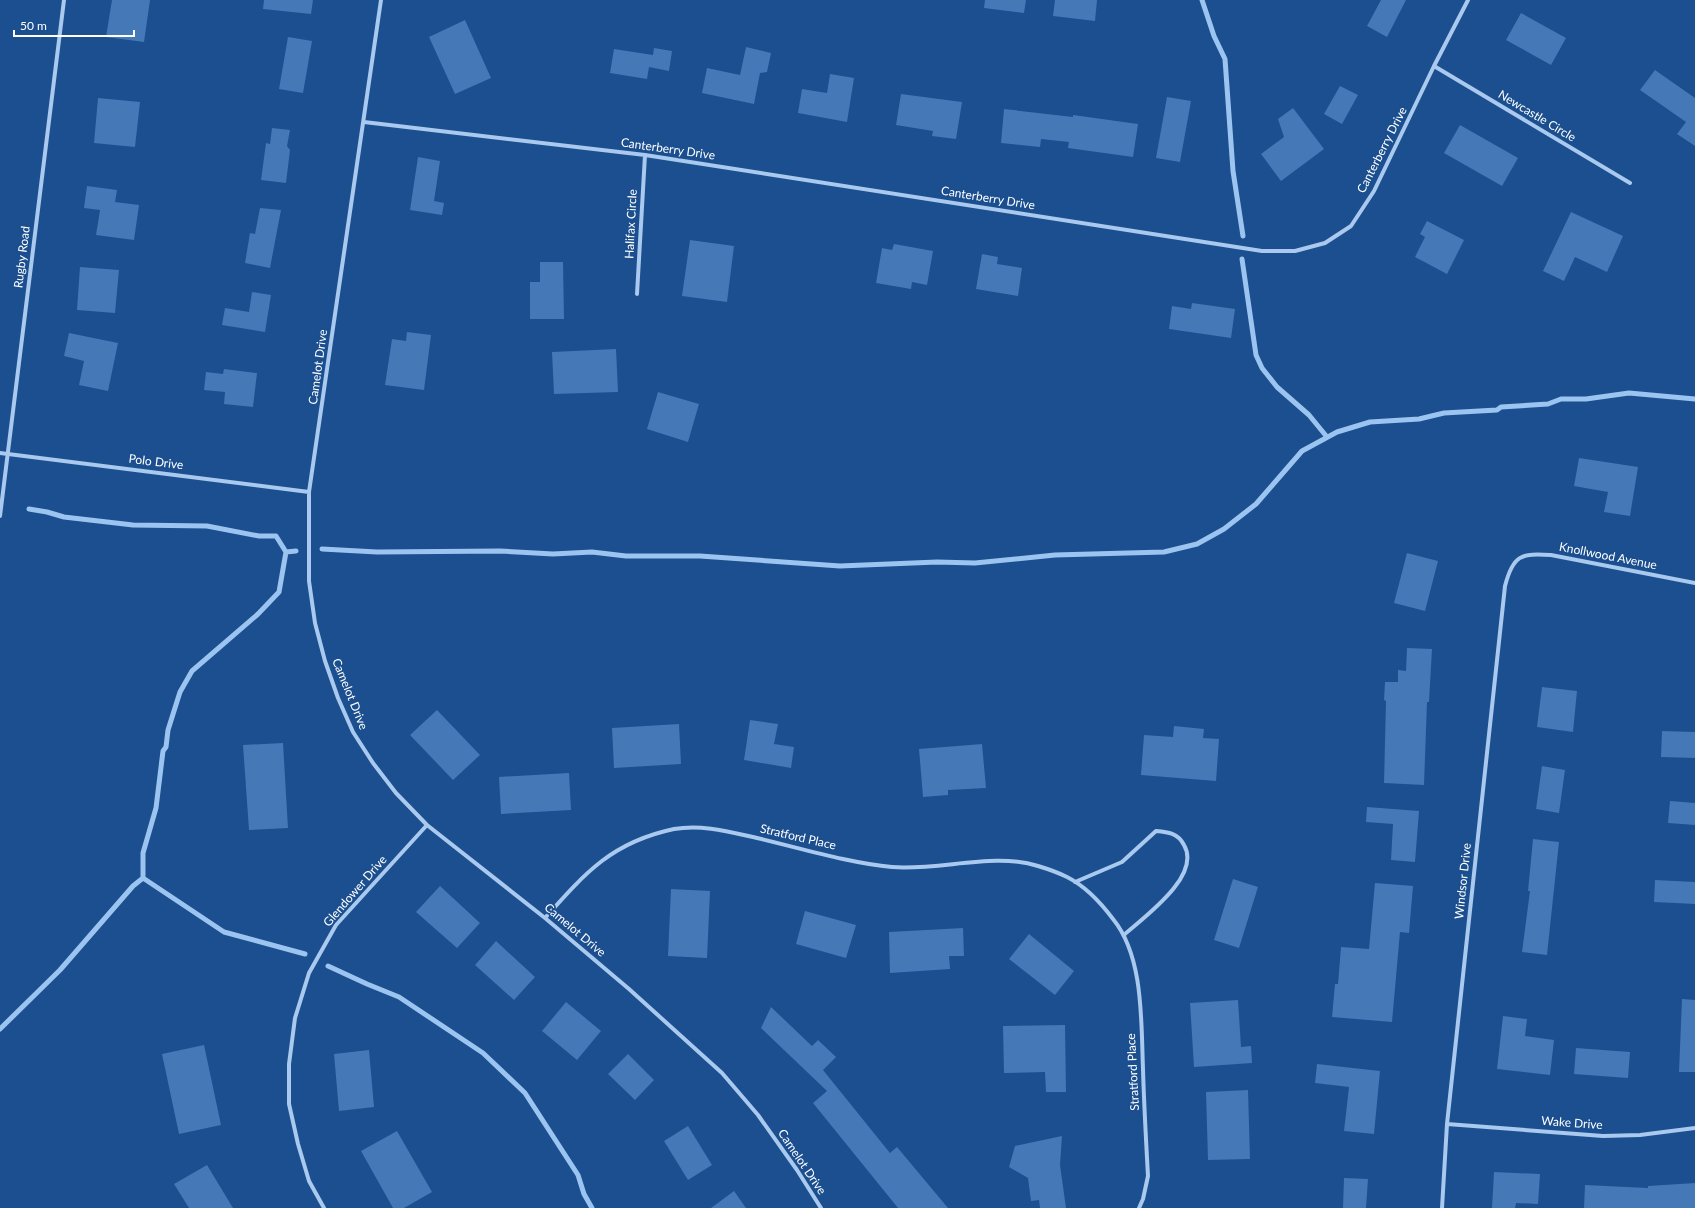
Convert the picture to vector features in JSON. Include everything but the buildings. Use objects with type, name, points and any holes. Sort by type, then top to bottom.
[{"type":"street","name":"Rugby Road","points":[[0,516],[64,0]]},
{"type":"street","name":"Camelot Drive","points":[[381,0],[309,492],[309,581],[315,623],[325,661],[338,698],[353,732],[373,763],[396,793],[427,825],[545,918],[635,994],[722,1073],[758,1115],[797,1170],[821,1208]]},
{"type":"street","name":"Canterberry Drive","points":[[364,122],[645,155],[1262,251],[1295,251],[1325,243],[1351,226],[1374,191],[1434,66],[1468,0]]},
{"type":"street","name":"Newcastle Circle","points":[[1434,66],[1630,183]]},
{"type":"street","name":"Halifax Circle","points":[[637,294],[645,155]]},
{"type":"street","name":"Polo Drive","points":[[0,452],[309,492]]},
{"type":"street","name":"Knollwood Avenue","points":[[1517,559],[1530,554],[1551,555],[1695,583]]},
{"type":"street","name":"Windsor Drive","points":[[1442,1208],[1447,1124],[1505,586],[1509,572],[1517,559]]},
{"type":"street","name":"Glendower Drive","points":[[324,1208],[310,1181],[298,1144],[289,1104],[289,1064],[295,1018],[309,972],[336,925],[427,825]]},
{"type":"street","name":"Stratford Place","points":[[545,918],[583,875],[605,857],[627,844],[649,836],[676,829],[709,828],[862,862],[891,866],[918,868],[1002,861],[1036,865],[1068,877],[1095,898],[1114,920],[1124,935],[1134,966],[1140,1000],[1148,1176],[1144,1199],[1139,1208]]},
{"type":"street","points":[[1075,882],[1122,862],[1156,831],[1171,832],[1182,840],[1188,851],[1187,867],[1172,891],[1124,935]]},
{"type":"street","name":"Wake Drive","points":[[1447,1124],[1603,1136],[1640,1135],[1695,1128]]},
{"type":"waterway","points":[[1202,0],[1214,36],[1225,59],[1233,171],[1243,236]]},
{"type":"waterway","points":[[1242,259],[1256,355],[1262,368],[1277,387],[1309,415],[1327,437]]},
{"type":"waterway","points":[[322,549],[377,552],[500,551],[553,554],[592,552],[626,556],[700,556],[840,566],[937,562],[975,563],[1055,555],[1164,552],[1197,544],[1224,529],[1256,504],[1302,451],[1337,432],[1370,422],[1419,419],[1444,413],[1497,410],[1501,407],[1548,404],[1561,399],[1586,399],[1629,393],[1695,399]]},
{"type":"waterway","points":[[29,509],[64,517],[133,525],[207,526],[259,536],[276,536],[286,552],[279,592],[258,614],[192,671],[180,692],[168,730],[166,747],[163,751],[156,808],[143,853],[143,878]]},
{"type":"waterway","points":[[286,552],[296,551]]},
{"type":"waterway","points":[[143,878],[224,932],[305,954]]},
{"type":"waterway","points":[[0,1029],[60,970],[133,886],[143,878]]},
{"type":"waterway","points":[[328,966],[399,997],[483,1053],[525,1093],[578,1175],[584,1194],[592,1208]]}]
